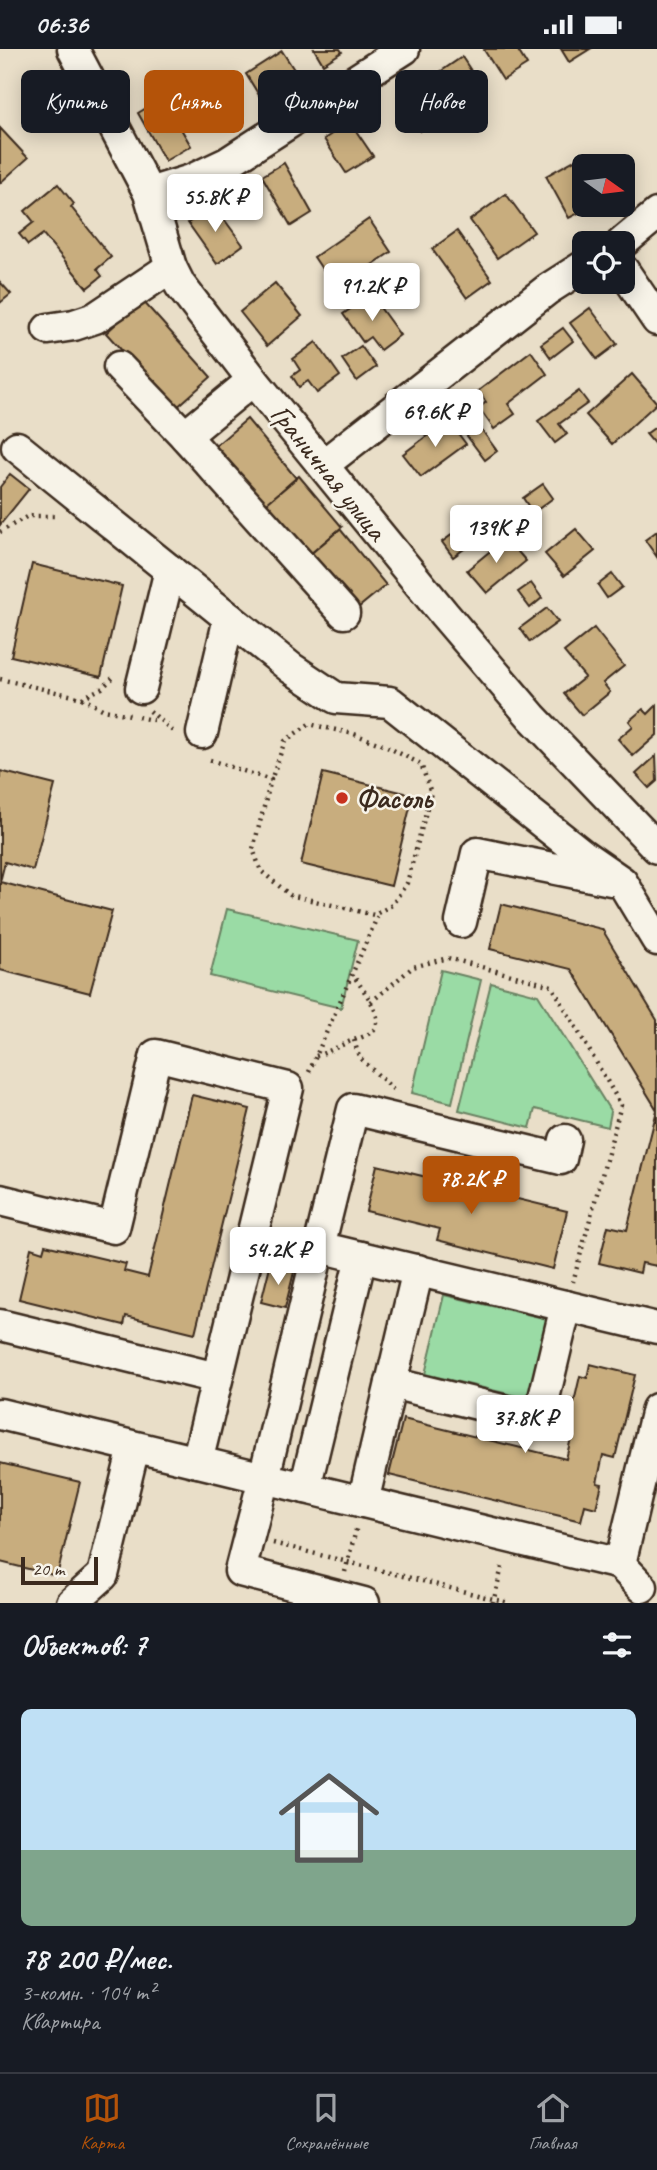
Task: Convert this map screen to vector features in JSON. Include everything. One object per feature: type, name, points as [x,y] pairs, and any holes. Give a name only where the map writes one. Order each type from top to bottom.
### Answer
[{"type":"street","points":[[149,193],[191,180],[227,163],[404,49]]},
{"type":"street","name":"Граничная улица","points":[[85,54],[149,193],[171,267],[180,285],[253,380],[444,614],[532,717],[657,848]]},
{"type":"street","points":[[635,232],[657,214]]},
{"type":"street","points":[[48,329],[95,318],[171,267]]},
{"type":"street","points":[[323,465],[548,289],[572,274]]},
{"type":"street","points":[[635,288],[657,320]]},
{"type":"street","points":[[119,367],[185,436],[344,613]]},
{"type":"street","points":[[185,436],[253,380]]},
{"type":"street","points":[[17,447],[291,668],[336,698],[390,702],[583,855],[622,882],[655,933]]},
{"type":"street","points":[[128,685],[170,570]]},
{"type":"street","points":[[196,743],[229,618]]},
{"type":"street","points":[[461,922],[477,853],[622,882]]},
{"type":"street","points":[[0,1200],[114,1228],[156,1055],[288,1088],[197,1462]]},
{"type":"street","points":[[351,1600],[240,1571],[353,1109],[561,1159],[565,1140]]},
{"type":"street","points":[[320,1247],[657,1328]]},
{"type":"street","points":[[305,1488],[361,1257]]},
{"type":"street","points":[[363,1502],[418,1271]]},
{"type":"street","points":[[391,1384],[539,1419],[566,1306]]},
{"type":"street","points":[[0,1325],[217,1378]]},
{"type":"street","points":[[620,1564],[657,1409]]},
{"type":"street","points":[[0,1415],[620,1564],[643,1585]]},
{"type":"street","points":[[72,1603],[103,1575],[134,1447]]},
{"type":"path","points":[[0,532],[28,516],[52,515],[64,519]]},
{"type":"path","points":[[0,679],[82,698],[104,710],[160,721]]},
{"type":"path","points":[[82,698],[102,688],[128,685],[160,721],[243,772],[271,780]]},
{"type":"path","points":[[309,724],[354,734],[421,765],[431,793],[407,883],[392,905],[374,915],[290,895],[261,871],[253,849],[271,780],[285,741],[309,724]]},
{"type":"path","points":[[288,1088],[305,1081],[379,912]]},
{"type":"path","points":[[371,1002],[413,967],[448,958],[552,986],[621,1105],[566,1306]]},
{"type":"path","points":[[316,1056],[365,1038],[373,1032],[377,1024],[377,1015],[371,1002],[352,975]]},
{"type":"path","points":[[354,1040],[359,1057],[394,1089],[386,1117]]},
{"type":"path","points":[[351,1600],[348,1562],[363,1502]]},
{"type":"path","points":[[249,1536],[509,1603]]},
{"type":"path","points":[[494,1601],[510,1538]]},
{"type":"green space","points":[[227,909],[358,940],[341,1008],[210,976]]},
{"type":"green space","points":[[441,970],[481,980],[452,1103],[412,1093]]},
{"type":"green space","points":[[491,983],[538,995],[611,1112],[608,1127],[535,1109],[530,1128],[459,1110]]},
{"type":"green space","points":[[444,1295],[552,1320],[533,1400],[425,1374]]},
{"type":"building","points":[[314,49],[340,49],[342,52],[323,64]]},
{"type":"building","points":[[517,49],[527,65],[503,80],[484,50]]},
{"type":"building","points":[[561,49],[590,49],[569,62]]},
{"type":"building","points":[[282,51],[294,70],[258,70],[258,94],[246,74]]},
{"type":"building","points":[[462,57],[470,70],[443,70]]},
{"type":"building","points":[[144,109],[144,124],[138,113]]},
{"type":"building","points":[[0,128],[28,158],[0,183]]},
{"type":"building","points":[[149,133],[183,133],[191,146],[165,161]]},
{"type":"building","points":[[333,133],[357,133],[373,156],[346,173],[324,139]]},
{"type":"building","points":[[572,162],[572,216],[569,218],[546,176]]},
{"type":"building","points":[[284,163],[312,213],[291,226],[262,176]]},
{"type":"building","points":[[58,184],[74,204],[71,207],[111,257],[97,269],[102,276],[87,288],[43,234],[28,245],[19,234],[34,222],[25,211]]},
{"type":"building","points":[[506,194],[534,232],[497,258],[470,220]]},
{"type":"building","points":[[213,204],[243,245],[217,264],[188,223]]},
{"type":"building","points":[[369,219],[391,252],[357,275],[352,267],[330,281],[314,257]]},
{"type":"building","points":[[457,231],[492,280],[467,298],[432,249]]},
{"type":"building","points":[[0,282],[11,294],[0,303]]},
{"type":"building","points":[[275,283],[302,316],[267,346],[240,312]]},
{"type":"building","points":[[371,295],[400,335],[380,350],[370,337],[363,342],[343,314]]},
{"type":"building","points":[[142,300],[211,377],[175,409],[106,333]]},
{"type":"building","points":[[590,308],[617,344],[597,359],[570,323]]},
{"type":"building","points":[[563,328],[573,341],[551,358],[541,344]]},
{"type":"building","points":[[316,342],[340,376],[317,393],[308,381],[299,387],[292,376],[300,370],[293,359]]},
{"type":"building","points":[[361,346],[376,367],[357,381],[342,359]]},
{"type":"building","points":[[531,351],[547,374],[508,404],[515,414],[494,429],[479,408],[486,402],[478,391]]},
{"type":"building","points":[[632,374],[657,403],[612,444],[586,415]]},
{"type":"building","points":[[579,391],[588,403],[559,424],[567,434],[555,443],[538,421]]},
{"type":"building","points":[[247,419],[296,478],[264,506],[214,447]]},
{"type":"building","points":[[448,420],[466,444],[421,477],[403,454]]},
{"type":"building","points":[[476,422],[497,451],[485,460],[464,432]]},
{"type":"building","points":[[657,426],[657,447],[646,434]]},
{"type":"building","points":[[10,474],[29,489],[0,525],[0,487]]},
{"type":"building","points":[[299,476],[342,527],[303,560],[260,509]]},
{"type":"building","points":[[543,484],[553,498],[533,513],[523,498]]},
{"type":"building","points":[[483,512],[494,527],[453,557],[442,542]]},
{"type":"building","points":[[340,529],[386,585],[353,612],[307,557]]},
{"type":"building","points":[[576,529],[595,551],[564,576],[545,554]]},
{"type":"building","points":[[657,531],[657,557],[645,540]]},
{"type":"building","points":[[506,538],[526,561],[487,593],[467,570]]},
{"type":"building","points":[[32,564],[122,586],[101,677],[11,656]]},
{"type":"building","points":[[612,574],[622,587],[607,598],[598,585]]},
{"type":"building","points":[[531,583],[542,598],[530,608],[518,592]]},
{"type":"building","points":[[547,608],[558,622],[530,642],[520,628]]},
{"type":"building","points":[[594,628],[624,666],[603,683],[610,692],[582,715],[564,694],[585,677],[564,652]]},
{"type":"building","points":[[657,705],[657,735],[633,756],[618,739],[633,726],[629,721],[643,709],[648,714]]},
{"type":"building","points":[[656,756],[657,781],[649,788],[636,774]]},
{"type":"building","points":[[0,771],[55,785],[33,870],[5,862],[0,882]]},
{"type":"building","points":[[323,773],[413,795],[391,886],[301,864]]},
{"type":"building","points":[[0,882],[112,911],[90,993],[0,970]]},
{"type":"building","points":[[501,904],[602,929],[657,1020],[657,1110],[571,969],[490,949]]},
{"type":"building","points":[[192,1095],[250,1109],[195,1333],[126,1316],[124,1325],[19,1299],[31,1248],[43,1252],[45,1245],[126,1264],[124,1271],[148,1277]]},
{"type":"building","points":[[657,1110],[657,1266],[642,1263],[640,1273],[599,1263],[608,1226],[627,1230]]},
{"type":"building","points":[[377,1165],[567,1211],[553,1269],[437,1240],[440,1229],[366,1211]]},
{"type":"building","points":[[270,1266],[294,1272],[285,1308],[261,1302]]},
{"type":"building","points":[[590,1364],[635,1375],[615,1458],[603,1455],[597,1483],[602,1484],[596,1508],[585,1505],[581,1521],[389,1475],[403,1419],[566,1459],[572,1434],[567,1433],[580,1376],[587,1378]]},
{"type":"building","points":[[0,1463],[80,1482],[57,1576],[0,1562]]},
{"type":"place","name":"Фасоль","points":[[342,798]]}]
